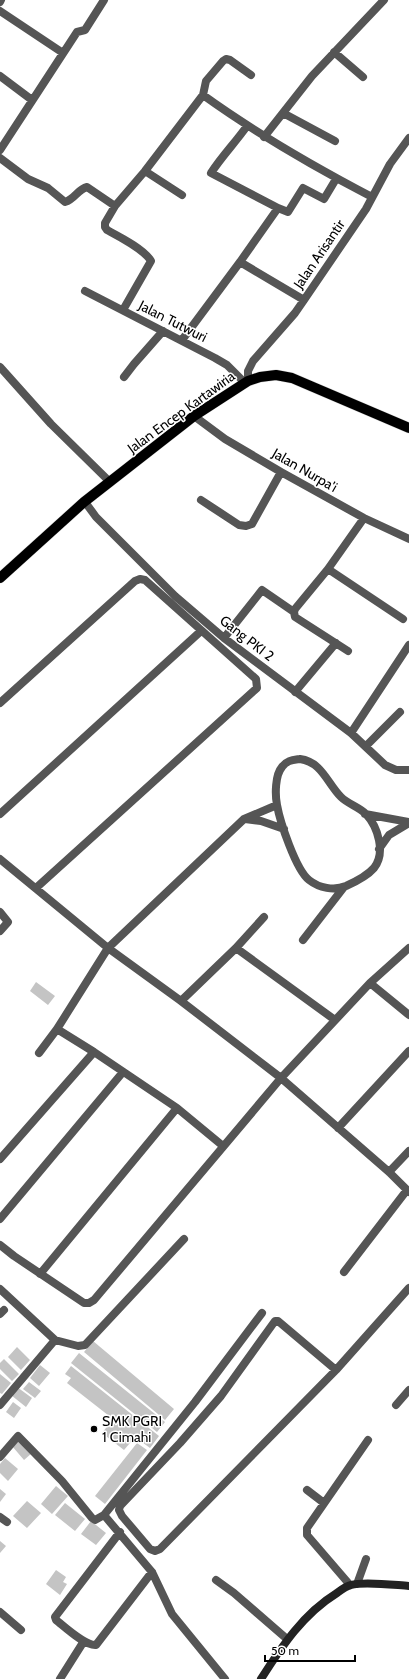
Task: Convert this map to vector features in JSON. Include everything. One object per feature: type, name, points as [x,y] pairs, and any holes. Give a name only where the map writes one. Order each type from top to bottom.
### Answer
[{"type":"main road","name":"Jalan Encep Kartawiria","points":[[1,574],[83,503],[194,416],[246,382],[260,377],[276,375],[292,378],[409,428]]},
{"type":"main road","points":[[260,1679],[287,1639],[306,1617],[325,1600],[354,1584],[409,1586]]},
{"type":"street","points":[[0,150],[77,32],[85,30],[104,0]]},
{"type":"street","points":[[264,137],[283,112],[334,52],[384,0]]},
{"type":"street","points":[[0,11],[63,53]]},
{"type":"street","points":[[334,52],[363,77]]},
{"type":"street","points":[[123,310],[151,261],[149,257],[107,230],[105,227],[115,206],[145,171],[203,95],[206,81],[226,59],[230,60],[251,75]]},
{"type":"street","points":[[0,76],[32,100]]},
{"type":"street","points":[[203,95],[247,126],[296,157],[372,197]]},
{"type":"street","points":[[283,112],[335,141]]},
{"type":"street","points":[[247,126],[211,172],[288,212],[303,188],[324,199],[336,179]]},
{"type":"street","name":"Jalan Arisantir","points":[[246,382],[248,371],[254,361],[295,314],[366,209],[390,164],[409,138]]},
{"type":"street","points":[[0,158],[28,179],[48,188],[65,202],[72,200],[82,188],[86,187],[115,206]]},
{"type":"street","points":[[145,171],[182,195]]},
{"type":"street","points":[[182,340],[278,208]]},
{"type":"street","points":[[240,262],[304,300]]},
{"type":"street","name":"Jalan Tutwuri","points":[[85,291],[182,340],[227,365],[246,382]]},
{"type":"street","points":[[124,377],[163,331]]},
{"type":"street","points":[[0,367],[52,424],[110,482]]},
{"type":"street","name":"Jalan Nurpa'i","points":[[194,416],[225,439],[281,472],[364,518],[409,539]]},
{"type":"street","points":[[201,500],[239,525],[246,526],[252,524],[281,472]]},
{"type":"street","name":"Gang PKI 2","points":[[83,503],[175,596],[224,638],[351,733],[385,765],[396,770],[409,770]]},
{"type":"street","points":[[294,612],[295,608],[328,569],[364,518]]},
{"type":"street","points":[[328,569],[403,619]]},
{"type":"street","points":[[0,703],[135,581],[140,579],[145,580],[256,679],[257,688],[36,888]]},
{"type":"street","points":[[224,638],[262,590],[294,612],[295,617],[348,650]]},
{"type":"street","points":[[0,814],[201,631]]},
{"type":"street","points":[[295,692],[336,643]]},
{"type":"street","points":[[351,733],[409,645]]},
{"type":"street","points":[[366,746],[400,712]]},
{"type":"street","points":[[300,759],[309,760],[316,765],[342,797],[366,814],[375,827],[379,838],[379,849],[378,858],[374,867],[355,882],[344,887],[332,889],[319,886],[308,879],[295,862],[277,805],[278,776],[281,767],[288,761],[300,759]]},
{"type":"street","points":[[39,1053],[57,1029],[108,948],[244,819],[277,805]]},
{"type":"street","points":[[366,814],[409,822]]},
{"type":"street","points":[[244,819],[261,821],[284,829]]},
{"type":"street","points":[[379,849],[389,835],[409,822]]},
{"type":"street","points":[[0,859],[108,948],[181,1001],[281,1078],[389,1172],[408,1191],[344,1272]]},
{"type":"street","points":[[303,940],[344,887]]},
{"type":"street","points":[[0,912],[8,922],[0,931]]},
{"type":"street","points":[[181,1001],[236,948],[264,917]]},
{"type":"street","points":[[236,948],[335,1020]]},
{"type":"street","points":[[0,1245],[84,1303],[89,1303],[94,1300],[281,1078],[370,983],[409,948]]},
{"type":"street","points":[[370,983],[409,1015]]},
{"type":"street","points":[[57,1029],[177,1108],[224,1146]]},
{"type":"street","points":[[338,1128],[409,1051]]},
{"type":"street","points":[[0,1159],[94,1052]]},
{"type":"street","points":[[0,1219],[123,1072]]},
{"type":"street","points":[[40,1274],[177,1108]]},
{"type":"street","points":[[389,1172],[409,1151]]},
{"type":"street","points":[[0,1289],[55,1340],[78,1346],[85,1345],[184,1239]]},
{"type":"street","points":[[336,1370],[278,1321],[275,1321],[221,1396],[180,1443],[120,1506],[119,1510],[122,1516],[150,1549],[155,1551],[160,1549],[336,1370],[409,1288]]},
{"type":"street","points":[[0,1457],[18,1436],[62,1481],[95,1520],[104,1515],[195,1402],[262,1313]]},
{"type":"street","points":[[0,1405],[55,1340]]},
{"type":"street","points":[[396,1405],[409,1390]]},
{"type":"street","points":[[366,1559],[354,1584],[307,1536],[307,1528],[368,1440]]},
{"type":"street","points":[[307,1490],[324,1503]]},
{"type":"street","points":[[104,1515],[120,1532],[152,1572],[172,1614],[225,1679]]},
{"type":"street","points":[[120,1532],[55,1617],[56,1620],[84,1641],[92,1646],[96,1645],[152,1572]]},
{"type":"street","points":[[216,1580],[234,1593],[287,1639]]},
{"type":"street","points":[[0,1612],[21,1630]]},
{"type":"street","points":[[60,1679],[84,1641]]},
{"type":"building","points":[[36,982],[55,996],[48,1005],[30,991]]},
{"type":"building","points":[[93,1341],[174,1409],[165,1420],[84,1352]]},
{"type":"building","points":[[17,1347],[30,1360],[21,1370],[8,1357]]},
{"type":"building","points":[[79,1353],[165,1422],[157,1432],[71,1363]]},
{"type":"building","points":[[4,1359],[19,1374],[12,1381],[0,1369],[0,1363]]},
{"type":"building","points":[[40,1365],[50,1373],[39,1386],[30,1378]]},
{"type":"building","points":[[71,1366],[159,1436],[150,1448],[135,1437],[124,1450],[102,1433],[113,1419],[67,1383],[71,1378],[65,1374]]},
{"type":"building","points":[[0,1374],[11,1383],[2,1394],[0,1393]]},
{"type":"building","points":[[29,1382],[41,1391],[35,1398],[23,1389]]},
{"type":"building","points":[[17,1387],[32,1398],[26,1407],[11,1395]]},
{"type":"building","points":[[13,1402],[21,1408],[14,1418],[6,1412]]},
{"type":"building","points":[[20,1439],[32,1453],[24,1460],[12,1446]]},
{"type":"building","points":[[137,1443],[147,1450],[105,1504],[95,1496]]},
{"type":"building","points":[[5,1458],[18,1469],[8,1481],[0,1473],[0,1464]]},
{"type":"building","points":[[56,1486],[68,1496],[52,1514],[41,1504]]},
{"type":"building","points":[[0,1489],[6,1494],[0,1502]]},
{"type":"building","points":[[27,1501],[41,1513],[27,1528],[13,1516]]},
{"type":"building","points":[[65,1503],[85,1519],[75,1531],[55,1515]]},
{"type":"building","points":[[91,1521],[106,1533],[96,1545],[81,1534]]},
{"type":"building","points":[[0,1541],[6,1546],[0,1553]]},
{"type":"building","points":[[56,1570],[66,1577],[63,1582],[67,1584],[60,1595],[46,1584]]},
{"type":"place","name":"SMK PGRI 1 Cimahi","points":[[94,1429]]}]
